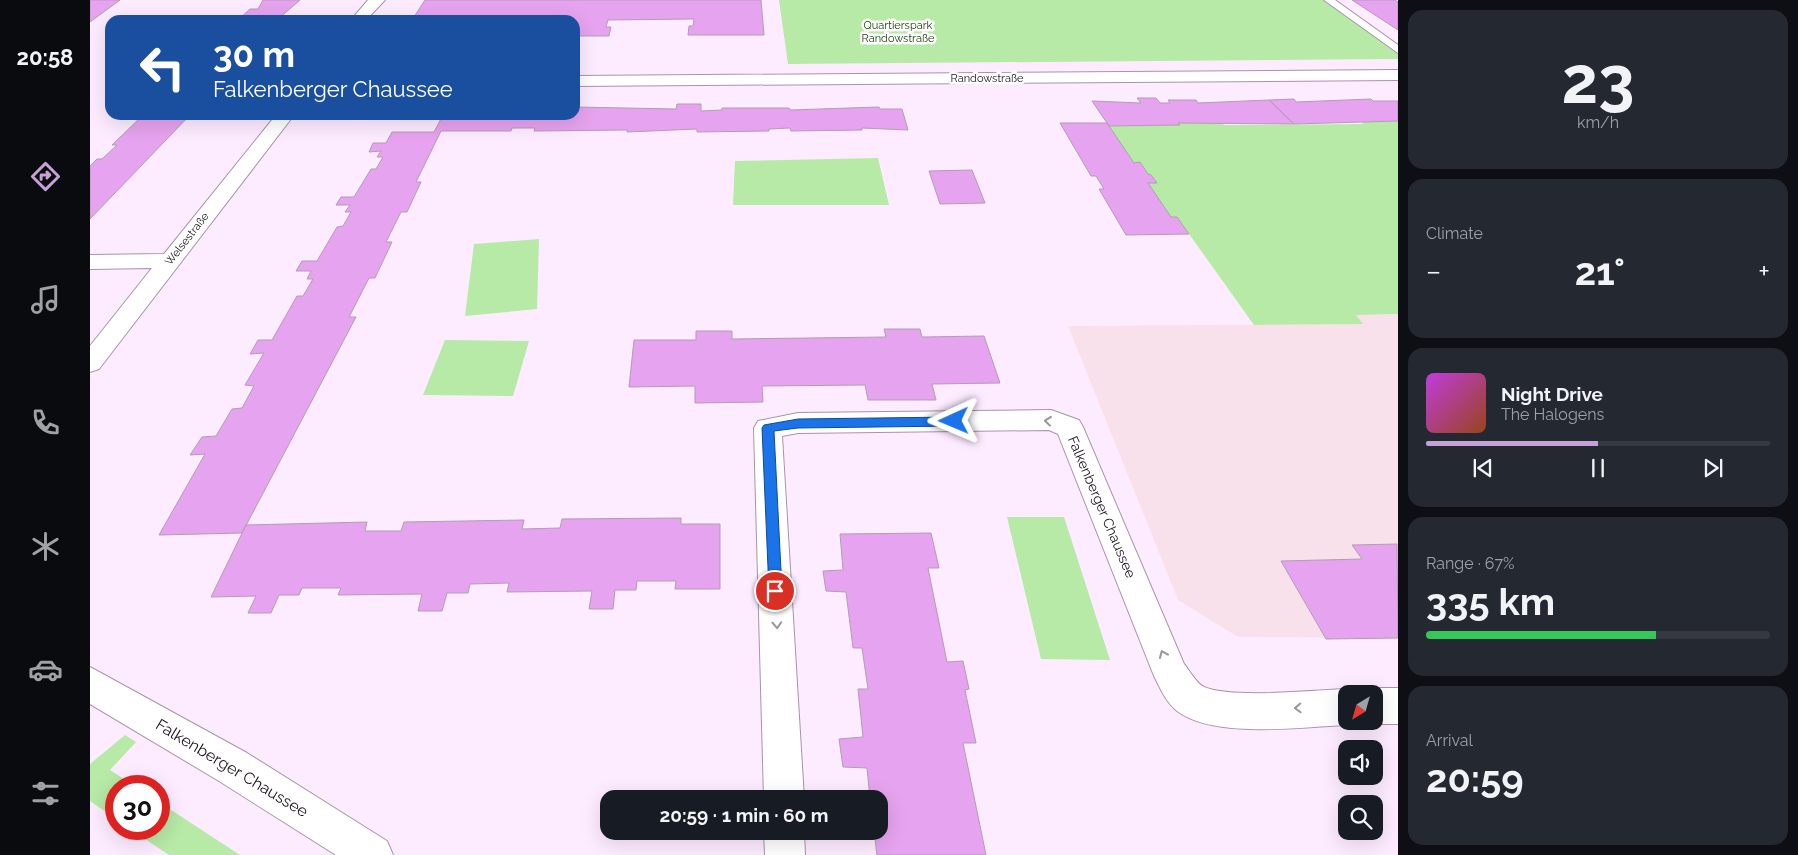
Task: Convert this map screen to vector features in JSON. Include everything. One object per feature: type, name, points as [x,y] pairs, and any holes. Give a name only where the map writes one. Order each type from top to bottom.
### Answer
[{"type":"street","points":[[362,15],[372,3],[378,0]]},
{"type":"street","name":"Randowstraße","points":[[580,81],[1398,75]]},
{"type":"street","name":"Welsestraße","points":[[90,364],[281,120]]},
{"type":"street","points":[[90,262],[169,261]]},
{"type":"street","name":"Falkenberger Chaussee","points":[[784,790],[768,428],[798,423],[1051,420],[1069,427],[1168,667],[1182,692],[1193,700],[1210,707],[1237,710],[1338,707]]},
{"type":"street","name":"Falkenberger Chaussee","points":[[90,684],[233,768],[373,855]]},
{"type":"street","points":[[1383,706],[1398,706]]},
{"type":"street","points":[[784,840],[785,855]]},
{"type":"lane","points":[[1329,0],[1398,50]]},
{"type":"shaded area","points":[[1398,314],[1398,638],[1238,637],[1178,600],[1068,326],[1362,324],[1355,315]]},
{"type":"green space","name":"Quartierspark Randowstraße","points":[[779,0],[1326,0],[1398,54],[1398,59],[788,64]]},
{"type":"green space","points":[[1398,121],[1398,314],[1356,315],[1363,324],[1254,325],[1177,217],[1171,217],[1148,183],[1157,183],[1140,162],[1134,163],[1109,126],[1179,125],[1178,123],[1222,123],[1224,125],[1363,124],[1362,122]]},
{"type":"green space","points":[[878,158],[889,205],[733,205],[735,161]]},
{"type":"green space","points":[[539,239],[537,309],[465,316],[474,244]]},
{"type":"green space","points":[[445,340],[529,341],[513,396],[423,395]]},
{"type":"green space","points":[[1007,517],[1064,517],[1110,660],[1041,659]]},
{"type":"green space","points":[[125,735],[136,742],[110,770],[118,775],[105,775],[105,811],[90,801],[90,764]]},
{"type":"green space","points":[[170,809],[240,855],[169,855],[146,840],[170,840]]},
{"type":"building","points":[[90,0],[120,0],[90,22]]},
{"type":"building","points":[[263,0],[300,0],[283,15],[243,15],[250,9],[258,9]]},
{"type":"building","points":[[425,0],[761,0],[764,35],[688,35],[689,26],[693,26],[694,19],[608,20],[606,27],[611,27],[609,36],[580,36],[580,15],[415,15]]},
{"type":"building","points":[[1352,0],[1395,0],[1398,2],[1398,30]]},
{"type":"building","points":[[1137,98],[1156,98],[1160,103],[1170,103],[1168,100],[1196,100],[1198,103],[1269,100],[1294,124],[1178,123],[1180,125],[1109,126],[1092,101],[1141,103]]},
{"type":"building","points":[[1294,99],[1296,102],[1371,99],[1373,101],[1398,101],[1398,121],[1294,124],[1269,100]]},
{"type":"building","points":[[677,104],[701,104],[701,111],[722,110],[722,108],[789,108],[790,110],[879,107],[880,109],[902,109],[908,130],[862,128],[862,130],[791,131],[790,128],[769,129],[769,131],[697,132],[697,129],[627,132],[627,130],[534,131],[535,128],[512,128],[511,131],[441,131],[416,182],[421,182],[407,212],[401,212],[386,242],[392,242],[375,278],[369,278],[349,317],[356,317],[242,533],[159,535],[205,454],[190,455],[202,437],[216,436],[232,409],[242,408],[254,386],[245,385],[264,353],[250,354],[258,340],[272,340],[297,296],[303,296],[313,279],[307,279],[311,271],[296,271],[302,261],[317,261],[337,227],[343,226],[351,212],[345,212],[350,205],[336,205],[341,197],[354,197],[371,169],[376,169],[383,157],[377,157],[381,151],[369,152],[373,143],[386,143],[392,132],[434,132],[440,120],[580,120],[580,107],[676,109]]},
{"type":"building","points":[[138,120],[185,120],[90,219],[90,166],[97,159],[102,159],[117,145],[112,145]]},
{"type":"building","points":[[1060,123],[1107,123],[1134,163],[1140,162],[1157,183],[1148,183],[1171,217],[1177,217],[1189,234],[1126,235],[1099,189],[1104,189],[1096,176],[1091,176]]},
{"type":"building","points":[[972,170],[985,203],[940,204],[929,171]]},
{"type":"building","points":[[884,329],[920,329],[922,337],[984,336],[1000,383],[932,384],[936,400],[868,400],[865,385],[762,386],[763,402],[695,403],[695,386],[629,387],[634,340],[696,340],[696,331],[732,331],[732,339],[886,337]]},
{"type":"building","points":[[681,518],[681,524],[720,524],[720,589],[675,589],[676,581],[637,581],[636,590],[615,590],[613,609],[589,609],[592,591],[507,592],[509,583],[470,584],[468,593],[447,593],[442,611],[418,611],[422,594],[338,595],[341,588],[302,588],[299,595],[279,595],[271,613],[248,613],[256,596],[211,597],[246,525],[367,522],[365,531],[401,531],[404,522],[524,520],[522,529],[560,528],[562,519]]},
{"type":"building","points":[[931,533],[939,568],[928,568],[947,662],[963,661],[969,689],[965,690],[976,743],[963,743],[986,855],[877,855],[875,840],[888,840],[888,790],[869,790],[867,768],[843,767],[839,739],[863,737],[858,689],[868,689],[862,648],[853,648],[846,592],[826,591],[823,571],[843,570],[840,534]]},
{"type":"building","points":[[1397,544],[1398,638],[1326,639],[1281,561],[1362,559],[1352,545]]},
{"type":"route","points":[[775,591],[768,428],[798,423],[954,421]]}]
